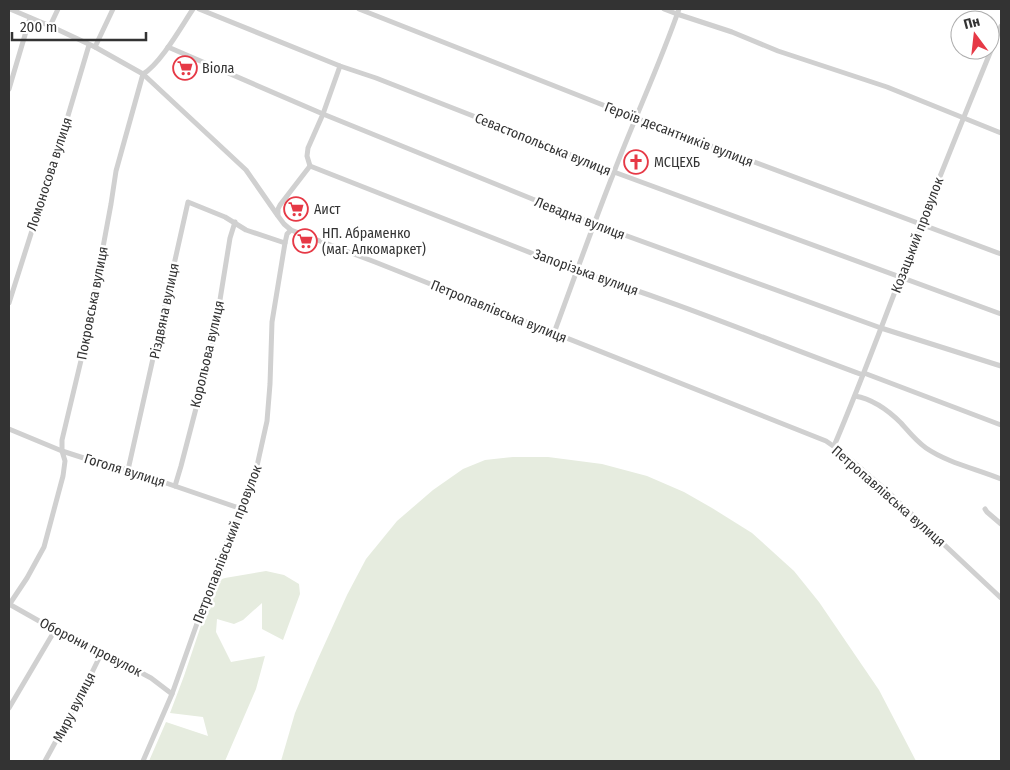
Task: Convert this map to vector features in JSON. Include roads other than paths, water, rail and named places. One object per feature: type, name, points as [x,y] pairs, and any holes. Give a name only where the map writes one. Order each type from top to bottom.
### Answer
[{"type":"street","name":"Петропавлівська вулиця","points":[[10,9],[89,45],[143,74],[246,170],[278,216],[291,230],[815,436],[834,446],[887,491],[1001,598]]},
{"type":"street","points":[[50,26],[58,9]]},
{"type":"street","points":[[95,48],[113,9]]},
{"type":"street","name":"Покровська вулиця","points":[[9,605],[44,547],[64,476],[66,461],[62,451],[62,440],[83,352],[116,170],[143,74],[150,70],[168,47],[193,9]]},
{"type":"street","name":"Севастопольська вулиця","points":[[199,9],[340,66],[376,78],[614,172],[1001,314]]},
{"type":"street","name":"Героїв десантників вулиця","points":[[359,9],[636,118],[1001,254]]},
{"type":"street","points":[[664,9],[678,11],[778,51],[887,87],[1001,133]]},
{"type":"street","points":[[554,333],[614,172],[678,11]]},
{"type":"street","points":[[9,89],[30,18]]},
{"type":"street","name":"Козацький провулок","points":[[834,446],[1001,26]]},
{"type":"street","name":"Ломоносова вулиця","points":[[9,303],[89,45]]},
{"type":"street","name":"Левадна вулиця","points":[[168,47],[323,114],[594,224],[881,328],[1001,366]]},
{"type":"street","points":[[278,216],[280,205],[310,166],[307,156],[308,148],[323,114],[340,66]]},
{"type":"street","name":"Запорізька вулиця","points":[[310,166],[578,271],[708,316],[1001,425]]},
{"type":"street","name":"Різдвяна вулиця","points":[[128,470],[188,202],[235,222]]},
{"type":"street","points":[[235,222],[246,230],[285,243]]},
{"type":"street","name":"Корольова вулиця","points":[[175,486],[212,343],[230,238],[235,222]]},
{"type":"street","name":"Петропавлівський провулок","points":[[143,761],[172,694],[223,550],[255,475],[268,421],[272,322],[285,243],[287,234],[291,230]]},
{"type":"street","points":[[855,396],[869,400],[893,415],[927,449],[1001,479]]},
{"type":"street","name":"Гоголя вулиця","points":[[9,429],[62,451],[128,470],[242,509]]},
{"type":"street","points":[[986,510],[1001,524]]},
{"type":"street","name":"Оборони провулок","points":[[9,605],[151,678],[172,694]]},
{"type":"street","points":[[9,708],[55,630]]},
{"type":"street","name":"Миру вулиця","points":[[45,761],[102,652]]},
{"type":"place","name":"Віола","points":[[185,68]]},
{"type":"place","name":"МСЦЕХБ","points":[[636,162]]},
{"type":"place","name":"Аист","points":[[296,209]]},
{"type":"place","name":"НП. Абраменко (маг. Алкомаркет)","points":[[305,241]]}]
